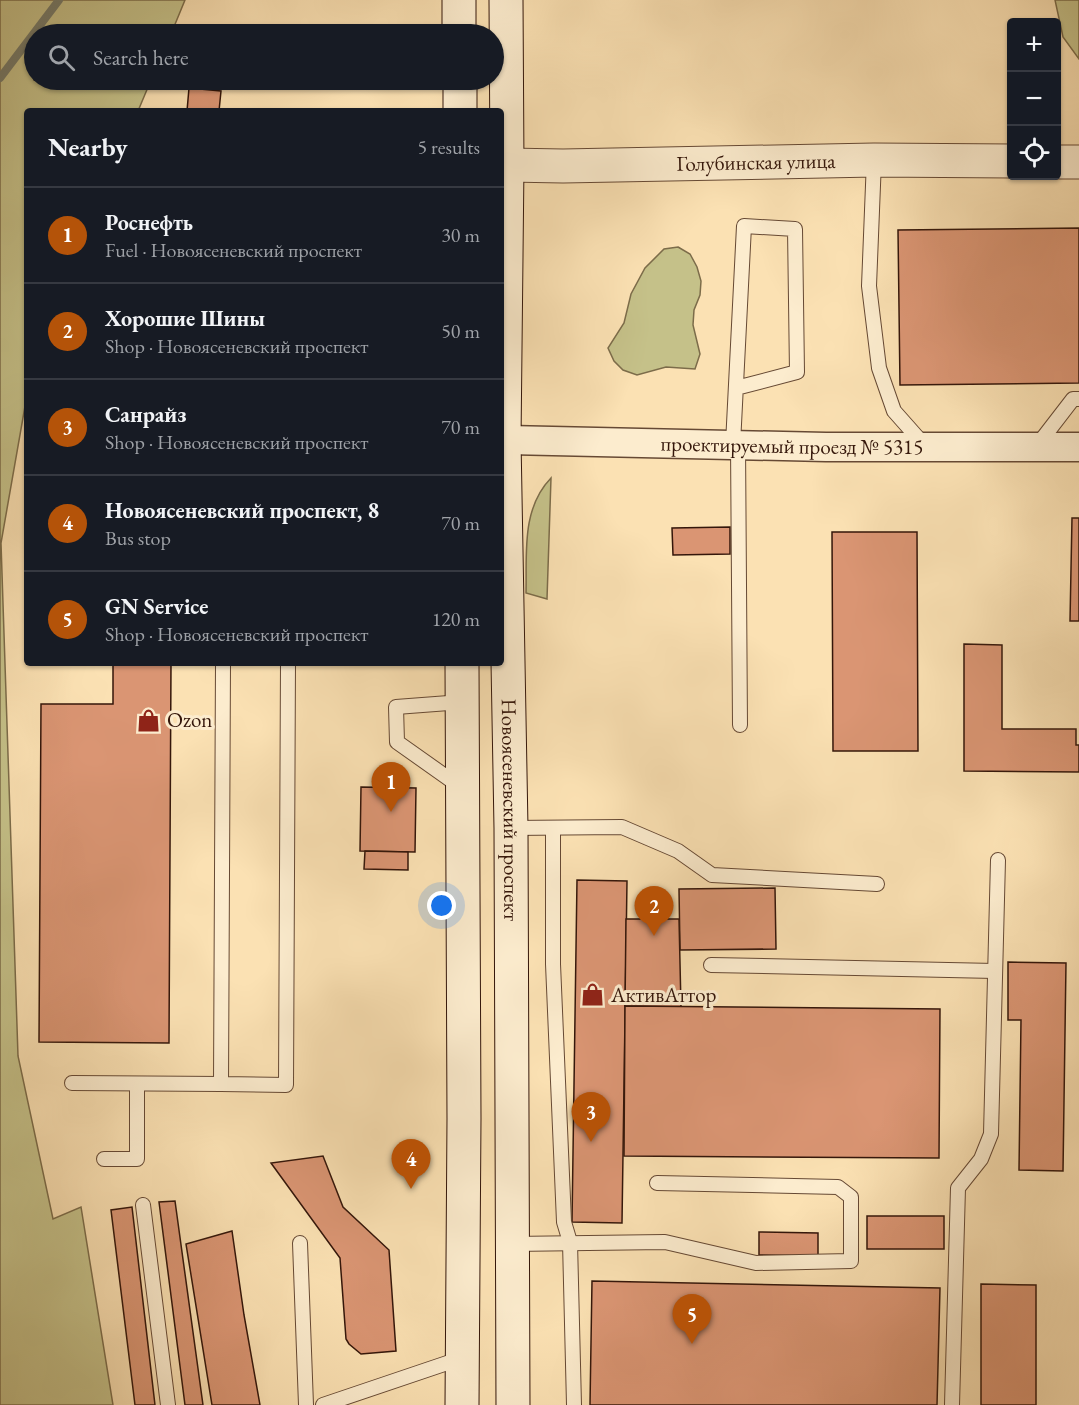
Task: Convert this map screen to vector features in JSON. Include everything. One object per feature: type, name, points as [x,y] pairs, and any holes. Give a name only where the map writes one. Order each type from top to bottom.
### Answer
[{"type":"main road","points":[[459,0],[459,24]]},
{"type":"main road","name":"Новоясеневский проспект","points":[[506,0],[504,440],[511,828],[513,1405]]},
{"type":"main road","points":[[460,90],[460,108]]},
{"type":"main road","name":"Голубинская улица","points":[[504,165],[874,160],[1007,161]]},
{"type":"main road","points":[[1061,162],[1079,162]]},
{"type":"main road","points":[[462,666],[464,1130],[462,1405]]},
{"type":"street","name":"проектируемый проезд № 5315","points":[[504,440],[826,447],[1079,447]]},
{"type":"lane","points":[[874,160],[869,286],[879,368],[894,411],[926,447]]},
{"type":"lane","points":[[736,388],[797,372],[795,229],[744,226],[736,388],[740,725]]},
{"type":"lane","points":[[1036,447],[1073,399],[1079,399]]},
{"type":"lane","points":[[221,1084],[224,666]]},
{"type":"lane","points":[[72,1083],[286,1085],[288,666]]},
{"type":"lane","points":[[462,702],[396,707],[397,742],[462,789]]},
{"type":"lane","points":[[511,828],[622,827],[678,851],[712,875],[876,884]]},
{"type":"lane","points":[[553,828],[553,976],[564,1222],[570,1242],[574,1405]]},
{"type":"lane","points":[[952,1405],[958,1188],[981,1158],[991,1134],[998,860]]},
{"type":"lane","points":[[711,965],[995,970]]},
{"type":"lane","points":[[104,1159],[137,1159],[137,1084]]},
{"type":"lane","points":[[512,1244],[665,1242],[756,1263],[851,1261],[851,1197],[838,1187],[657,1183]]},
{"type":"lane","points":[[143,1205],[168,1405]]},
{"type":"lane","points":[[300,1243],[306,1405]]},
{"type":"lane","points":[[323,1405],[462,1358]]},
{"type":"shaded area","points":[[0,0],[185,0],[175,24],[24,24],[24,90],[147,90],[139,108],[24,108],[24,412],[1,543],[18,1056],[53,1219],[81,1207],[113,1405],[0,1405]]},
{"type":"shaded area","points":[[1055,0],[1079,0],[1079,59],[1063,37],[1061,18],[1059,18]]},
{"type":"shaded area","points":[[678,247],[690,254],[701,281],[700,295],[694,310],[693,325],[700,354],[695,369],[666,367],[637,375],[623,370],[614,361],[608,348],[624,323],[631,294],[645,268],[664,249]]},
{"type":"shaded area","points":[[551,478],[547,599],[526,593],[526,548],[530,518],[535,504],[541,490]]},
{"type":"building","points":[[189,90],[221,91],[219,108],[187,108]]},
{"type":"building","points":[[1079,228],[1079,383],[900,385],[898,230]]},
{"type":"building","points":[[1072,518],[1079,518],[1079,621],[1070,621]]},
{"type":"building","points":[[730,527],[730,554],[673,555],[672,528]]},
{"type":"building","points":[[832,532],[917,532],[918,751],[833,751]]},
{"type":"building","points":[[964,644],[1002,645],[1002,729],[1076,729],[1076,745],[1079,745],[1079,772],[964,771]]},
{"type":"building","points":[[113,666],[171,666],[169,1043],[39,1042],[41,704],[113,704]]},
{"type":"building","points":[[361,787],[416,788],[415,852],[360,851]]},
{"type":"building","points":[[365,851],[408,852],[408,870],[364,869]]},
{"type":"building","points":[[577,880],[627,881],[622,1223],[572,1222]]},
{"type":"building","points":[[775,888],[776,949],[680,950],[679,889]]},
{"type":"building","points":[[626,919],[679,919],[681,1007],[625,1006]]},
{"type":"building","points":[[1008,962],[1066,963],[1063,1171],[1019,1170],[1021,1020],[1008,1020]]},
{"type":"building","points":[[625,1006],[940,1009],[939,1158],[624,1156]]},
{"type":"building","points":[[323,1156],[343,1207],[389,1250],[396,1351],[361,1354],[349,1344],[346,1339],[340,1258],[271,1163]]},
{"type":"building","points":[[175,1201],[203,1405],[185,1405],[159,1202]]},
{"type":"building","points":[[132,1207],[155,1405],[135,1405],[111,1210]]},
{"type":"building","points":[[867,1216],[944,1216],[944,1249],[867,1249]]},
{"type":"building","points":[[232,1231],[260,1405],[212,1405],[186,1244]]},
{"type":"building","points":[[759,1232],[818,1233],[818,1256],[759,1255]]},
{"type":"building","points":[[592,1281],[940,1288],[937,1405],[590,1405]]},
{"type":"building","points":[[981,1284],[1036,1285],[1036,1405],[981,1405]]},
{"type":"waterway","points":[[41,24],[59,0]]},
{"type":"waterway","points":[[0,78],[24,46]]},
{"type":"place","name":"Ozon","points":[[149,720]]},
{"type":"place","name":"Роснефть","points":[[391,812]]},
{"type":"place","name":"Хорошие Шины","points":[[654,936]]},
{"type":"place","name":"АктивАттор","points":[[593,995]]},
{"type":"place","name":"Санрайз","points":[[591,1142]]},
{"type":"place","name":"Новоясеневский проспект, 8","points":[[411,1189]]},
{"type":"place","name":"GN Service","points":[[692,1344]]}]
